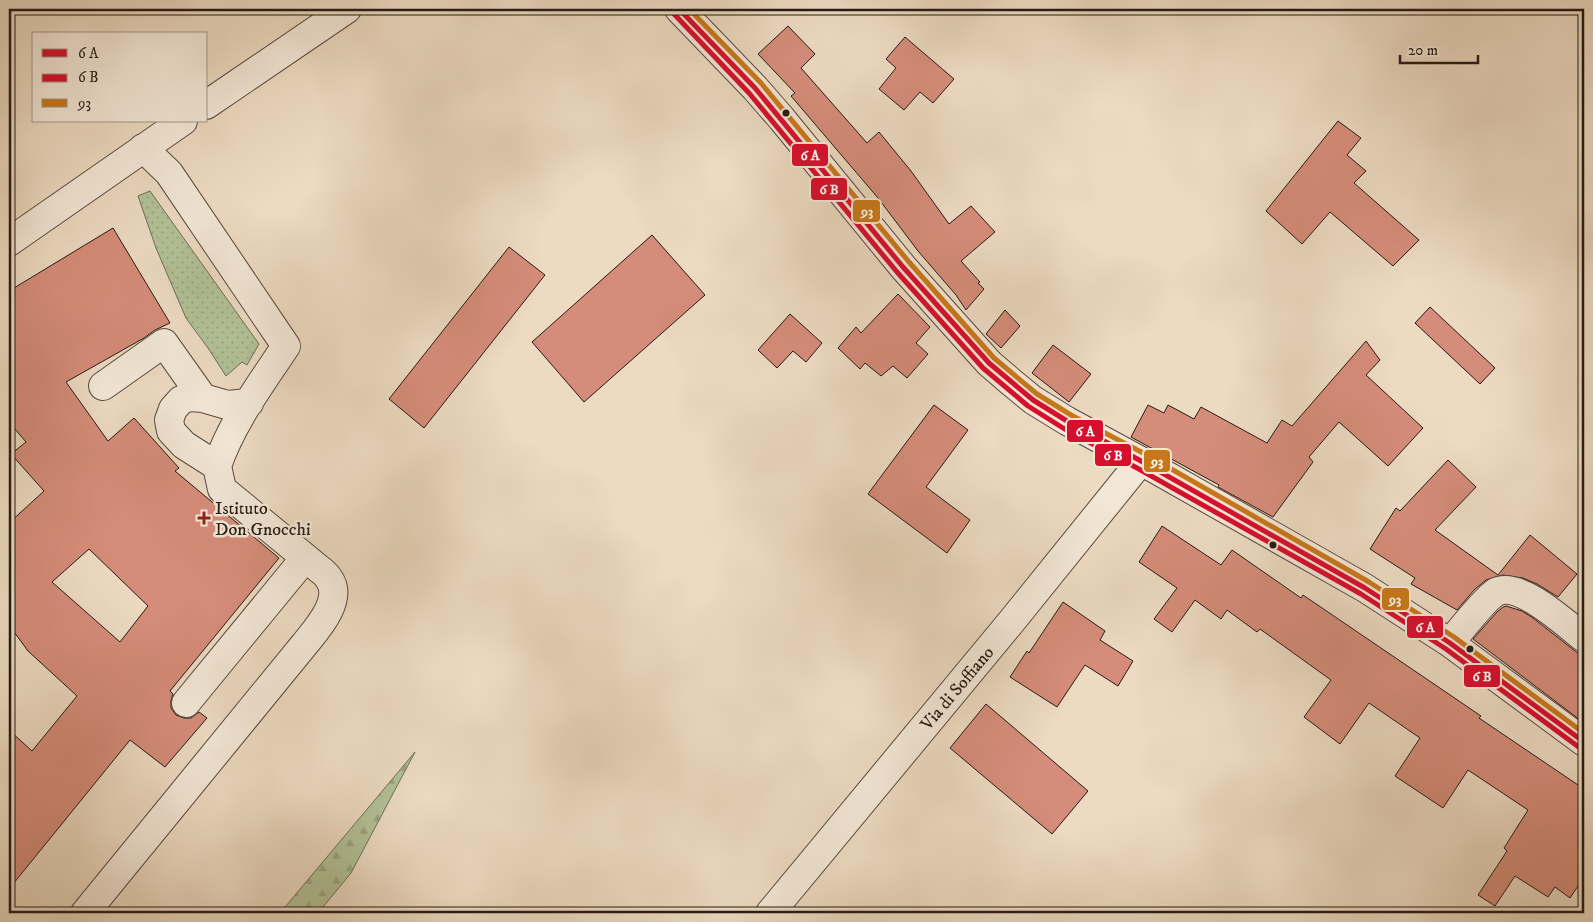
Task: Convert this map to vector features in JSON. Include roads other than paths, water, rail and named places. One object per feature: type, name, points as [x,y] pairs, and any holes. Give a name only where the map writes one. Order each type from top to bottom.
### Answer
[{"type":"street","points":[[208,104],[347,9]]},
{"type":"street","points":[[679,9],[756,88],[903,267],[989,363],[1033,400],[1365,588],[1450,644],[1584,742]]},
{"type":"street","points":[[9,242],[182,122]]},
{"type":"street","points":[[85,913],[325,618],[332,600],[333,588],[330,579],[222,489],[217,466],[223,450],[249,403],[286,346],[169,173],[143,148]]},
{"type":"street","points":[[103,386],[164,343],[203,398]]},
{"type":"street","points":[[217,466],[184,445],[170,431],[169,420],[173,409],[181,400],[190,397],[203,398],[227,405],[249,403]]},
{"type":"street","name":"Via di Soffiano","points":[[770,913],[1142,461]]},
{"type":"street","points":[[186,703],[305,558]]},
{"type":"street","points":[[1450,644],[1492,595],[1509,589],[1537,602],[1584,638]]},
{"type":"place","name":"Istituto Don Gnocchi","points":[[204,518]]}]
